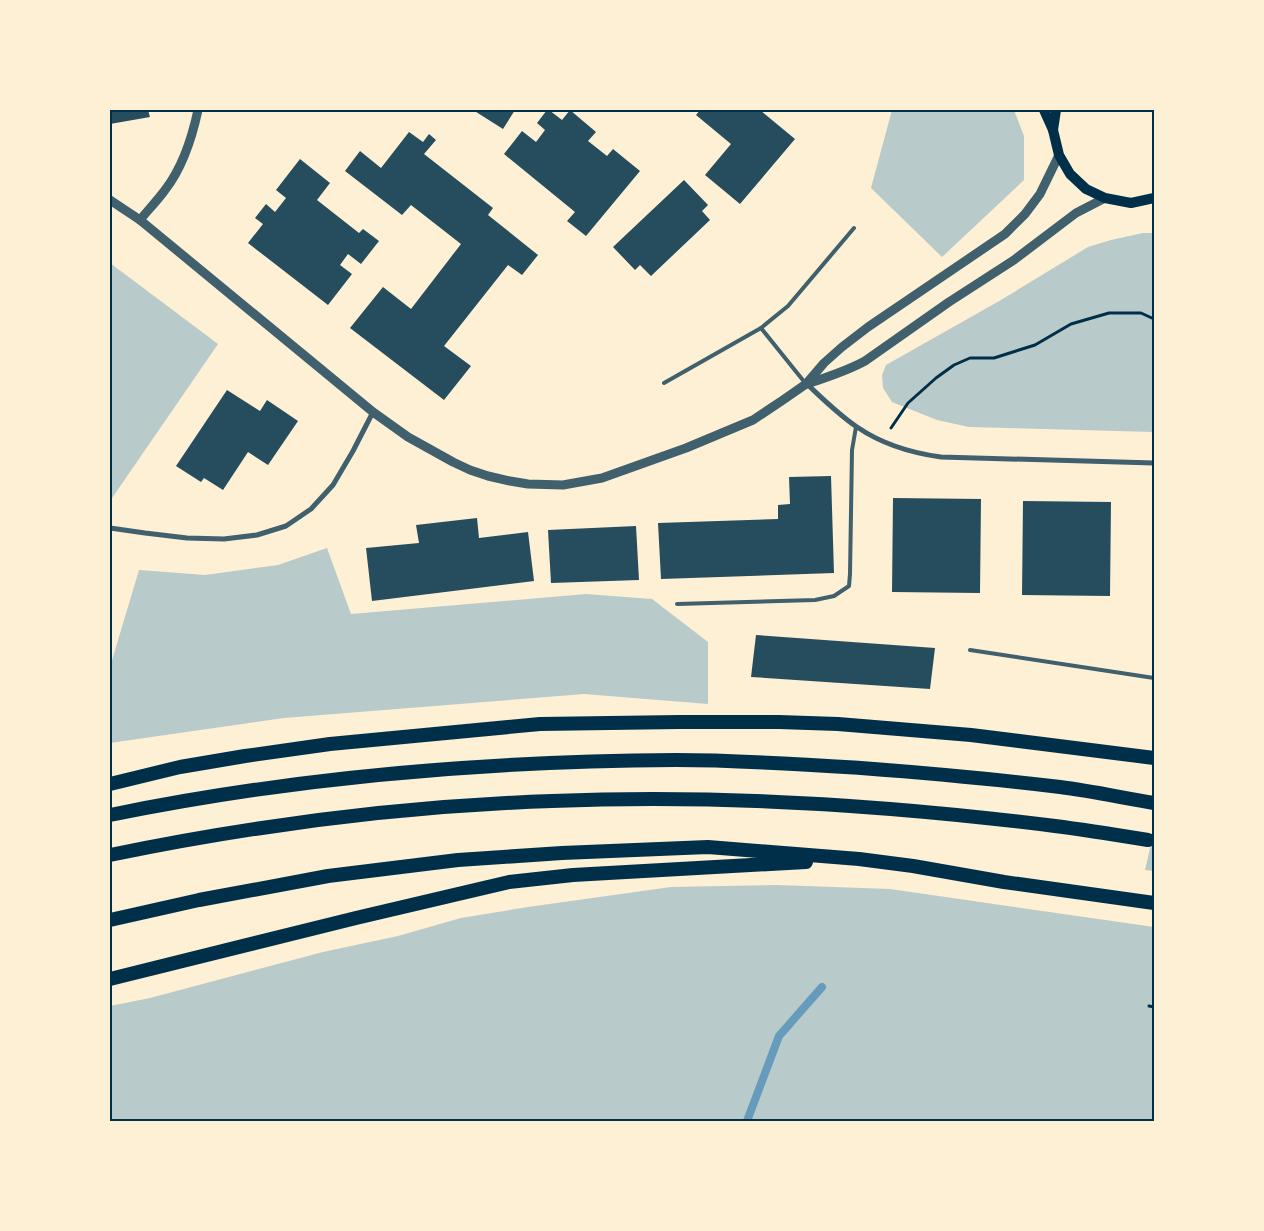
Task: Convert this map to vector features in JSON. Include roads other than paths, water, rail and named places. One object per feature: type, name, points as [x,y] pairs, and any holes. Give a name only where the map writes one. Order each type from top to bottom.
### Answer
[{"type":"highway","points":[[110,784],[180,767],[330,744],[540,724],[779,722],[838,724],[971,735],[1154,758]]},
{"type":"highway","points":[[110,816],[155,806],[290,785],[422,770],[551,762],[679,760],[806,764],[933,774],[1062,788],[1154,803]]},
{"type":"highway","points":[[110,855],[162,844],[295,823],[425,809],[552,801],[678,799],[804,803],[930,812],[1057,826],[1148,840]]},
{"type":"highway","points":[[110,920],[199,900],[328,876],[458,860],[562,853],[708,847],[859,859],[1154,903]]},
{"type":"highway","points":[[110,979],[509,882],[573,875],[859,859]]},
{"type":"main road","points":[[1044,110],[1054,130],[1059,156],[1070,174],[1086,189],[1105,198],[1131,203],[1154,198]]},
{"type":"main road","points":[[1054,130],[1056,110]]},
{"type":"street","points":[[140,220],[166,189],[183,160],[194,131],[198,110]]},
{"type":"street","points":[[110,200],[140,220],[373,412],[422,446],[470,470],[528,484],[563,485],[609,475],[686,448],[753,420],[806,384],[824,363],[868,327],[1005,234],[1025,214],[1040,194],[1059,156]]},
{"type":"street","points":[[806,384],[854,368],[949,302],[1014,260],[1076,213],[1105,198]]},
{"type":"street","points":[[806,384],[856,427],[882,441],[920,454],[941,457],[1154,463]]},
{"type":"street","points":[[110,528],[187,538],[224,539],[256,535],[286,526],[311,509],[333,485],[373,412]]},
{"type":"lane","points":[[664,383],[761,328],[788,306],[854,228]]},
{"type":"lane","points":[[761,328],[806,384]]},
{"type":"lane","points":[[678,604],[815,600],[834,596],[848,586],[850,574],[852,450],[856,427]]},
{"type":"lane","points":[[970,650],[1154,678]]},
{"type":"waterway","points":[[747,1121],[779,1036],[822,987]]}]
